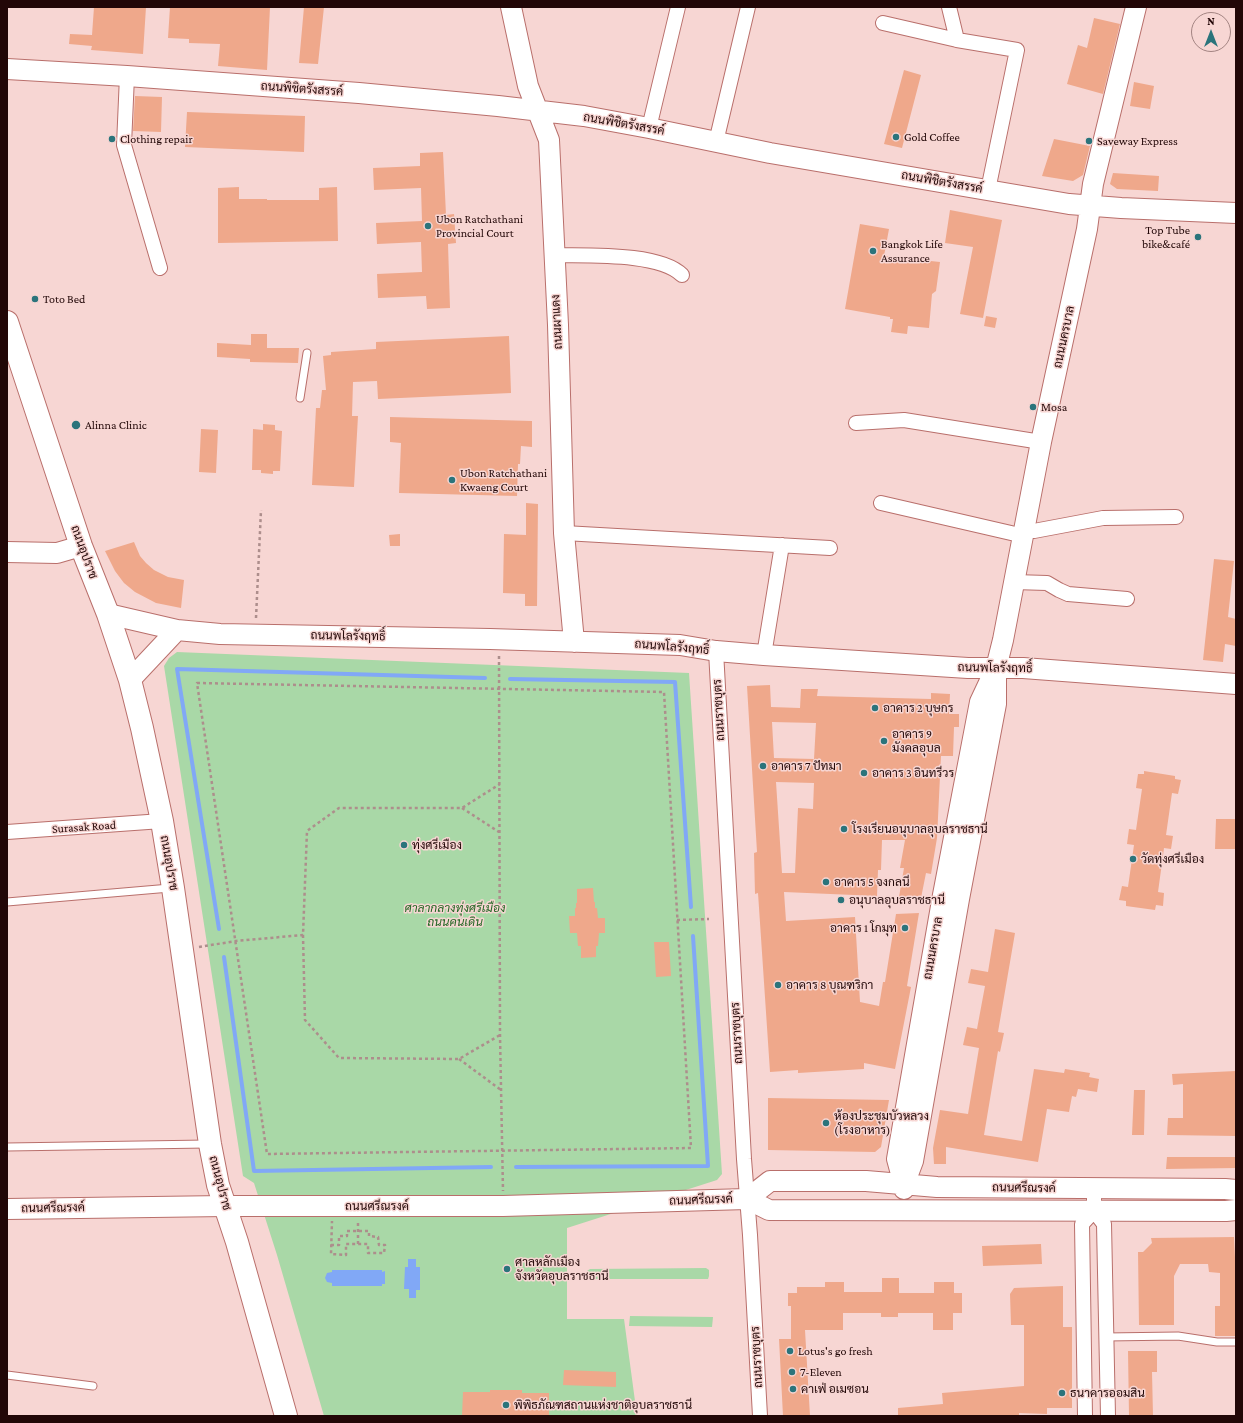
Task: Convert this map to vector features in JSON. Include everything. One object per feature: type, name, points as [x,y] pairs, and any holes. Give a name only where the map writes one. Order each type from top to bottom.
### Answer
[{"type":"main road","name":"ถนนอุปราช","points":[[7,322],[81,546],[108,614],[130,680],[162,821],[183,950],[210,1144],[218,1185],[238,1242],[286,1416]]},
{"type":"street","name":"ถนนผาแดง","points":[[511,7],[528,86],[549,140],[558,324],[564,533],[574,642]]},
{"type":"street","points":[[649,128],[678,7]]},
{"type":"street","points":[[716,142],[748,7]]},
{"type":"street","points":[[949,7],[958,40]]},
{"type":"street","name":"ถนนนครบาล","points":[[903,1210],[904,1184],[913,1161],[951,897],[996,704],[996,668],[1003,640],[1041,442],[1088,229],[1093,184],[1136,7]]},
{"type":"street","points":[[884,23],[958,40],[1017,50],[988,190]]},
{"type":"street","name":"ถนนพิชิตรังสรรค์","points":[[7,69],[359,93],[584,116],[770,153],[1069,204],[1236,213]]},
{"type":"street","points":[[127,76],[124,145],[160,268]]},
{"type":"street","points":[[554,255],[631,258],[656,262],[677,270],[682,276]]},
{"type":"street","points":[[856,423],[904,420],[1041,442]]},
{"type":"street","points":[[881,503],[1024,533],[1103,518],[1176,517]]},
{"type":"street","points":[[564,533],[830,548]]},
{"type":"street","points":[[764,655],[782,545]]},
{"type":"street","points":[[7,552],[57,553],[81,546]]},
{"type":"street","points":[[1014,582],[1047,583],[1068,594],[1127,599]]},
{"type":"street","name":"ถนนพโลรังฤทธิ์","points":[[108,614],[177,630],[220,634],[498,639],[680,645],[716,651],[764,655],[968,668],[1023,668],[1236,684]]},
{"type":"street","points":[[130,680],[177,630]]},
{"type":"street","name":"ถนนราชบุตร","points":[[716,651],[743,1152],[760,1416]]},
{"type":"street","name":"Surasak Road","points":[[7,832],[162,821]]},
{"type":"street","name":"ถนนศรีณรงค์","points":[[747,1199],[770,1181],[866,1181],[937,1187],[1236,1190]]},
{"type":"street","points":[[1094,1189],[1094,1211],[1104,1224],[1108,1416]]},
{"type":"street","name":"ถนนศรีณรงค์","points":[[7,1209],[225,1206],[503,1206],[747,1199],[769,1210],[1226,1212],[1236,1210]]},
{"type":"street","points":[[1085,1416],[1082,1224],[1094,1211]]},
{"type":"lane","points":[[300,398],[307,353]]},
{"type":"lane","points":[[7,902],[173,888]]},
{"type":"lane","points":[[7,1147],[210,1144]]},
{"type":"lane","points":[[1106,1337],[1178,1336],[1217,1342],[1236,1342]]},
{"type":"lane","points":[[7,1375],[93,1386]]},
{"type":"path","points":[[256,635],[261,510]]},
{"type":"path","points":[[498,639],[500,689],[500,1035],[503,1206]]},
{"type":"path","points":[[197,683],[500,689],[664,692],[691,1148],[267,1154],[197,683]]},
{"type":"path","points":[[500,784],[462,808],[340,808],[307,831],[304,935],[306,1020],[339,1058],[459,1059],[500,1035]]},
{"type":"path","points":[[462,808],[499,832]]},
{"type":"path","points":[[678,920],[709,919]]},
{"type":"path","points":[[183,950],[236,941],[304,935]]},
{"type":"path","points":[[459,1059],[501,1090]]},
{"type":"path","points":[[331,1245],[339,1245],[339,1236],[347,1236],[347,1231],[369,1231],[369,1236],[378,1237],[379,1245],[385,1245],[384,1253],[368,1253],[368,1244],[346,1244],[346,1254],[331,1254],[331,1245],[333,1206]]},
{"type":"path","points":[[358,1227],[358,1244]]},
{"type":"green space","name":"ศาลากลางทุ่งศรีเมือง ถนนคนเดิน","points":[[177,652],[689,673],[722,1174],[717,1180],[567,1228],[567,1319],[624,1319],[637,1416],[324,1416],[277,1255],[254,1183],[243,1176],[164,666],[169,658]]},
{"type":"green space","points":[[706,1268],[709,1270],[708,1279],[590,1279],[587,1277],[587,1271],[590,1269]]},
{"type":"green space","points":[[630,1316],[713,1317],[712,1327],[629,1326]]},
{"type":"water","points":[[408,1259],[416,1259],[416,1267],[420,1267],[420,1290],[416,1290],[416,1298],[409,1298],[409,1289],[404,1289],[405,1267],[408,1267]]},
{"type":"water","points":[[332,1270],[382,1270],[382,1272],[385,1271],[385,1284],[382,1284],[382,1286],[332,1286],[332,1283],[327,1282],[325,1278],[327,1273],[332,1272]]},
{"type":"building","points":[[94,7],[146,7],[143,54],[91,50],[92,46],[69,44],[70,34],[92,35]]},
{"type":"building","points":[[170,7],[270,7],[267,70],[218,66],[220,44],[189,43],[189,39],[168,38]]},
{"type":"building","points":[[304,7],[324,7],[318,64],[299,63]]},
{"type":"building","points":[[1094,18],[1120,24],[1103,94],[1067,84],[1078,45],[1087,48]]},
{"type":"building","points":[[904,70],[921,75],[902,148],[884,144]]},
{"type":"building","points":[[1134,82],[1154,86],[1150,109],[1130,106]]},
{"type":"building","points":[[135,96],[162,97],[161,132],[133,131]]},
{"type":"building","points":[[187,112],[305,116],[304,152],[185,147]]},
{"type":"building","points":[[1054,139],[1090,146],[1083,175],[1073,181],[1042,176]]},
{"type":"building","name":"Ubon Ratchathani Provincial Court","points":[[443,152],[446,215],[454,214],[456,243],[448,244],[450,308],[427,309],[426,296],[378,298],[377,274],[422,272],[421,242],[377,244],[376,223],[422,221],[421,188],[374,190],[373,168],[420,166],[420,153]]},
{"type":"building","points":[[1113,173],[1159,176],[1158,191],[1117,189],[1110,184]]},
{"type":"building","points":[[239,187],[239,199],[319,200],[319,188],[337,187],[338,241],[218,243],[218,188]]},
{"type":"building","points":[[950,210],[1002,220],[983,318],[960,314],[973,247],[945,243]]},
{"type":"building","points":[[860,224],[889,229],[884,256],[940,262],[936,291],[932,294],[929,328],[908,326],[907,334],[891,332],[893,319],[890,319],[890,317],[845,309]]},
{"type":"building","points":[[986,316],[997,318],[995,328],[984,326]]},
{"type":"building","points":[[251,334],[267,334],[267,348],[299,348],[298,363],[250,362],[250,359],[217,357],[217,343],[251,345]]},
{"type":"building","points":[[509,336],[511,393],[378,399],[377,381],[353,382],[352,416],[358,416],[354,487],[312,485],[316,408],[320,408],[322,390],[326,390],[323,356],[331,355],[331,352],[376,349],[376,342]]},
{"type":"building","points":[[390,417],[532,421],[532,447],[521,446],[520,464],[518,464],[517,496],[399,493],[401,443],[390,442]]},
{"type":"building","points":[[263,424],[275,425],[275,430],[282,431],[280,471],[273,471],[273,474],[261,473],[261,470],[252,470],[253,429],[263,430]]},
{"type":"building","points":[[201,429],[218,430],[216,473],[199,472]]},
{"type":"building","points":[[526,503],[538,504],[537,606],[525,606],[525,594],[503,593],[504,534],[526,535]]},
{"type":"building","points":[[400,534],[400,546],[390,546],[389,535]]},
{"type":"building","points":[[134,542],[140,556],[154,570],[168,577],[184,580],[181,608],[156,603],[135,592],[124,583],[115,571],[105,551]]},
{"type":"building","points":[[1214,559],[1234,561],[1228,617],[1236,619],[1236,646],[1225,644],[1223,662],[1203,660]]},
{"type":"building","name":"อนุบาลอุบลราชธานี","points":[[770,685],[771,707],[800,708],[801,689],[818,689],[817,696],[931,699],[931,693],[950,694],[949,714],[959,714],[959,727],[954,727],[953,756],[941,756],[937,838],[931,874],[926,873],[921,898],[899,897],[904,868],[900,868],[905,840],[882,840],[881,870],[878,870],[877,896],[784,892],[786,921],[855,917],[860,1002],[879,1006],[883,982],[885,982],[896,914],[919,913],[907,986],[911,987],[895,1069],[864,1063],[864,1069],[798,1073],[798,1070],[770,1072],[758,893],[755,894],[754,853],[757,852],[747,686]],"holes":[[[772,722],[816,723],[814,759],[774,758]],[[776,782],[814,783],[813,809],[798,808],[795,873],[782,873]]]},
{"type":"building","points":[[1144,771],[1175,776],[1175,779],[1181,780],[1178,794],[1172,793],[1166,835],[1173,836],[1171,849],[1164,848],[1158,892],[1164,893],[1163,906],[1156,905],[1155,910],[1126,906],[1126,901],[1119,900],[1122,886],[1128,887],[1134,845],[1127,844],[1129,829],[1136,830],[1142,789],[1136,788],[1138,774],[1144,774]]},
{"type":"building","points":[[1216,819],[1236,819],[1236,849],[1215,849]]},
{"type":"building","points":[[593,888],[595,908],[597,908],[598,918],[605,918],[605,933],[599,933],[598,946],[596,946],[596,957],[581,958],[581,946],[578,946],[577,933],[570,933],[569,916],[575,916],[577,889]]},
{"type":"building","points":[[995,929],[1015,933],[998,1032],[1004,1033],[1000,1052],[998,1051],[984,1135],[1022,1141],[1034,1069],[1064,1073],[1065,1069],[1090,1073],[1089,1077],[1099,1079],[1097,1092],[1078,1089],[1076,1097],[1072,1096],[1069,1112],[1047,1109],[1038,1162],[946,1147],[946,1164],[934,1164],[933,1148],[940,1110],[968,1114],[979,1048],[963,1045],[967,1027],[977,1029],[985,986],[968,983],[971,969],[988,972]]},
{"type":"building","points":[[654,942],[669,942],[671,976],[656,977]]},
{"type":"building","points":[[1236,1071],[1236,1136],[1167,1135],[1168,1118],[1183,1118],[1183,1084],[1173,1085],[1172,1074]]},
{"type":"building","points":[[1134,1090],[1145,1090],[1144,1135],[1132,1135]]},
{"type":"building","name":"ห้องประชุมบัวหลวง (โรงอาหาร)","points":[[768,1098],[889,1100],[881,1147],[875,1152],[768,1150]]},
{"type":"building","points":[[1167,1157],[1236,1157],[1236,1168],[1166,1169]]},
{"type":"building","points":[[1234,1237],[1236,1336],[1215,1336],[1215,1306],[1220,1306],[1220,1273],[1209,1272],[1208,1264],[1180,1264],[1174,1276],[1174,1325],[1139,1325],[1138,1252],[1143,1252],[1152,1243],[1151,1238]]},
{"type":"building","points":[[1041,1244],[1042,1264],[983,1266],[982,1246]]},
{"type":"building","points":[[882,1278],[899,1278],[899,1293],[934,1293],[934,1282],[954,1282],[954,1293],[962,1293],[962,1313],[953,1313],[953,1330],[933,1330],[933,1313],[898,1313],[898,1317],[881,1317],[881,1313],[843,1313],[843,1330],[805,1330],[810,1416],[783,1416],[779,1339],[791,1339],[791,1306],[788,1306],[788,1293],[797,1293],[797,1287],[825,1287],[825,1282],[844,1282],[844,1292],[882,1292]]},
{"type":"building","points":[[1063,1286],[1063,1327],[1072,1327],[1072,1408],[1047,1408],[1047,1414],[1019,1413],[1019,1416],[898,1416],[898,1408],[943,1404],[942,1393],[1024,1386],[1024,1325],[1011,1325],[1010,1294],[1014,1288]]},
{"type":"building","points":[[1128,1351],[1157,1351],[1157,1372],[1152,1372],[1153,1416],[1129,1416]]},
{"type":"building","points":[[564,1370],[616,1372],[616,1387],[563,1385]]},
{"type":"building","name":"พิพิธภัณฑสถานแห่งชาติอุบลราชธานี","points":[[490,1390],[522,1390],[522,1393],[549,1393],[549,1416],[462,1416],[463,1392],[490,1392]]},
{"type":"waterway","points":[[219,929],[177,669],[485,678]]},
{"type":"waterway","points":[[510,679],[675,682],[691,907]]},
{"type":"waterway","points":[[516,1167],[708,1166],[693,936]]},
{"type":"waterway","points":[[224,957],[254,1171],[491,1167]]},
{"type":"place","name":"Gold Coffee","points":[[896,137]]},
{"type":"place","name":"Clothing repair","points":[[112,139]]},
{"type":"place","name":"Saveway Express","points":[[1089,141]]},
{"type":"place","name":"Ubon Ratchathani Provincial Court","points":[[428,226]]},
{"type":"place","name":"Top Tube bike&café","points":[[1198,237]]},
{"type":"place","name":"Bangkok Life Assurance","points":[[873,251]]},
{"type":"place","name":"Toto Bed","points":[[35,299]]},
{"type":"place","name":"Mosa","points":[[1033,407]]},
{"type":"place","name":"Alinna Clinic","points":[[76,425]]},
{"type":"place","name":"Ubon Ratchathani Kwaeng Court","points":[[452,480]]},
{"type":"place","name":"อาคาร 2 บุษกร","points":[[875,708]]},
{"type":"place","name":"อาคาร 9 มังคลอุบล","points":[[884,741]]},
{"type":"place","name":"อาคาร 7 ปัทมา","points":[[763,766]]},
{"type":"place","name":"อาคาร 3 อินทรีวร","points":[[864,773]]},
{"type":"place","name":"โรงเรียนอนุบาลอุบลราชธานี","points":[[844,829]]},
{"type":"place","name":"ทุ่งศรีเมือง","points":[[404,845]]},
{"type":"place","name":"วัดทุ่งศรีเมือง","points":[[1133,859]]},
{"type":"place","name":"อาคาร 5 จงกลนี","points":[[826,882]]},
{"type":"place","name":"อนุบาลอุบลราชธานี","points":[[841,900]]},
{"type":"place","name":"อาคาร 1 โกมุท","points":[[905,928]]},
{"type":"place","name":"อาคาร 8 บุณฑริกา","points":[[778,985]]},
{"type":"place","name":"ห้องประชุมบัวหลวง (โรงอาหาร)","points":[[826,1123]]},
{"type":"place","name":"ศาลหลักเมือง จังหวัดอุบลราชธานี","points":[[507,1269]]},
{"type":"place","name":"Lotus's go fresh","points":[[790,1351]]},
{"type":"place","name":"7-Eleven","points":[[792,1372]]},
{"type":"place","name":"คาเฟ่ อเมซอน","points":[[793,1389]]},
{"type":"place","name":"ธนาคารออมสิน","points":[[1062,1393]]},
{"type":"place","name":"พิพิธภัณฑสถานแห่งชาติอุบลราชธานี","points":[[506,1405]]}]
